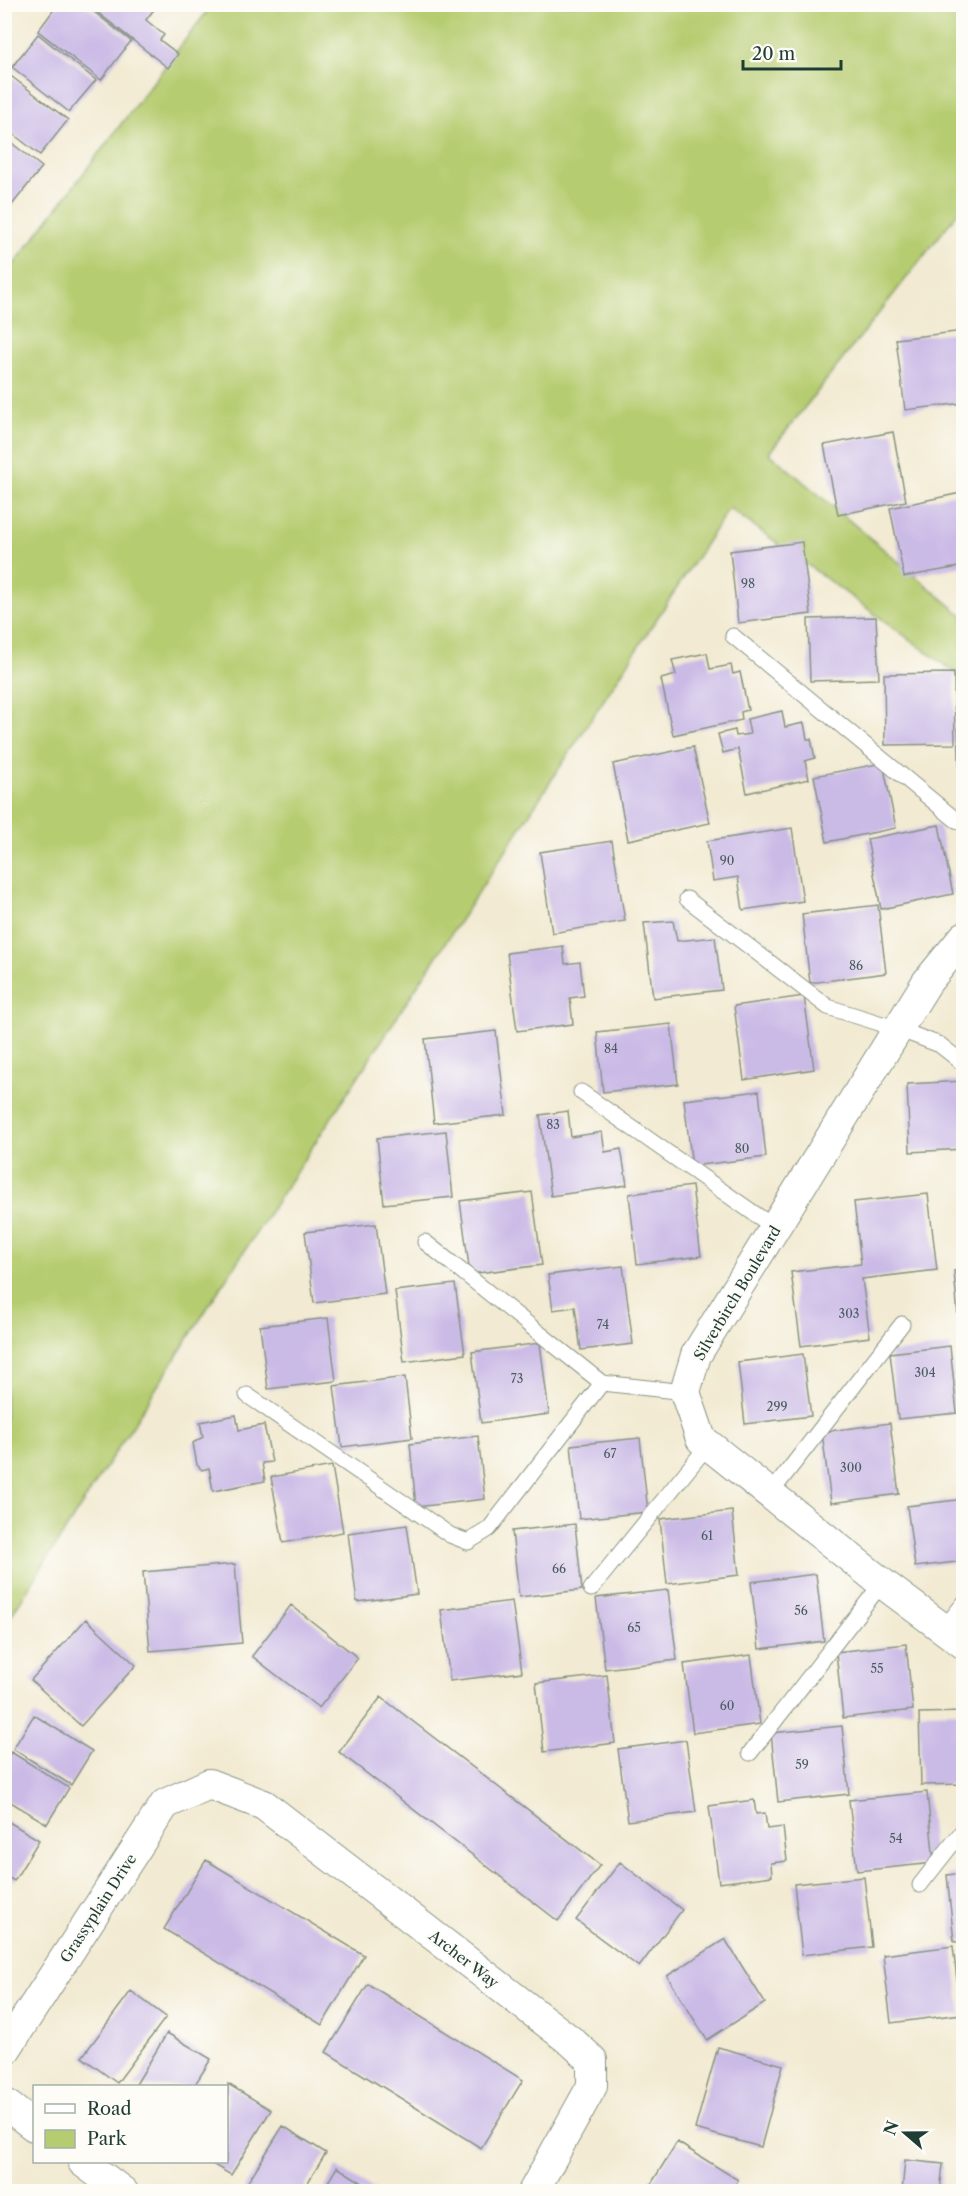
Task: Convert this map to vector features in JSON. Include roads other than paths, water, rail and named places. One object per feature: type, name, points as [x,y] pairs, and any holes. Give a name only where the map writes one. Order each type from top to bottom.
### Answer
[{"type":"street","name":"Silverbirch Boulevard","points":[[685,1392],[696,1356],[927,982],[963,936]]},
{"type":"street","points":[[685,1392],[701,1439],[882,1583],[954,1636]]},
{"type":"street","name":"Grassyplain Drive","points":[[4,2052],[165,1804],[209,1784]]},
{"type":"street","name":"Archer Way","points":[[209,1784],[264,1805],[572,2042],[592,2060],[592,2086],[532,2192]]},
{"type":"street","points":[[4,2103],[33,2125]]},
{"type":"street","points":[[84,2163],[123,2192]]},
{"type":"lane","points":[[733,636],[956,820],[963,823]]},
{"type":"lane","points":[[687,899],[828,1007],[940,1045],[963,1064]]},
{"type":"lane","points":[[581,1092],[775,1228]]},
{"type":"lane","points":[[425,1242],[602,1383],[685,1392]]},
{"type":"lane","points":[[770,1494],[902,1324]]},
{"type":"lane","points":[[247,1395],[450,1535],[468,1542],[489,1529],[602,1383]]},
{"type":"lane","points":[[591,1589],[709,1444]]},
{"type":"lane","points":[[750,1753],[882,1583]]},
{"type":"lane","points":[[954,1636],[963,1603]]},
{"type":"lane","points":[[920,1885],[963,1829]]}]
